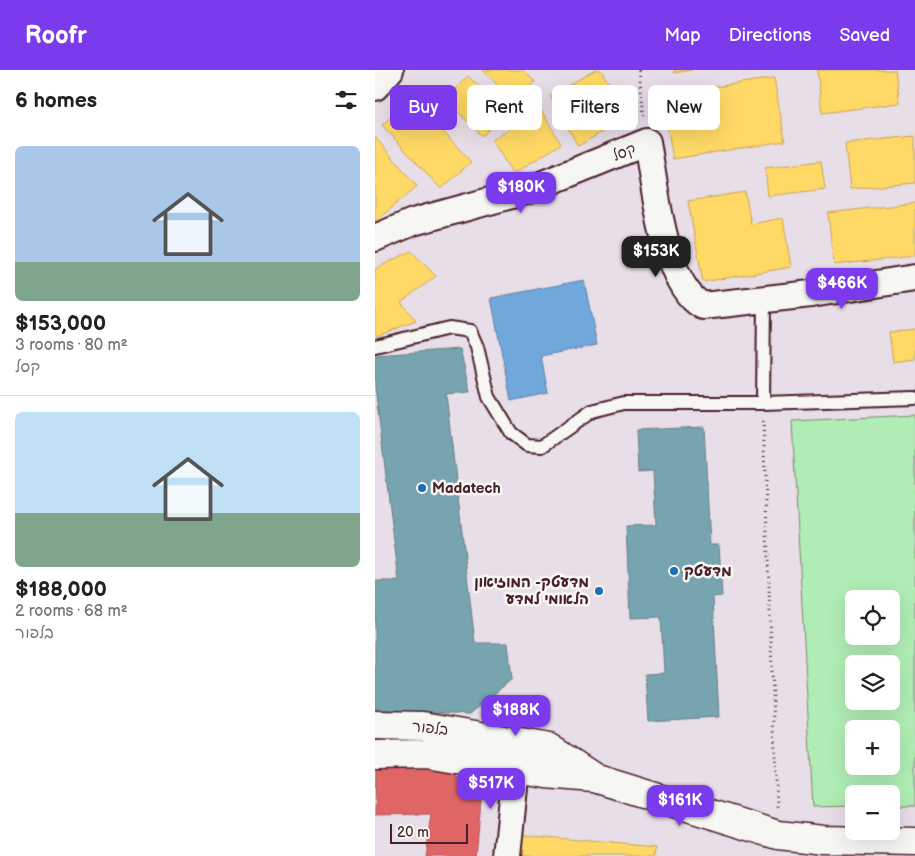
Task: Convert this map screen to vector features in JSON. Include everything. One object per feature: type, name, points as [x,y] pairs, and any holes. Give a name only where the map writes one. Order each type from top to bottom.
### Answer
[{"type":"street","points":[[375,87],[391,70]]},
{"type":"street","name":"קסל","points":[[375,238],[413,222],[526,191],[647,142],[663,232],[671,260],[681,284],[692,300],[703,306],[763,300],[915,278]]},
{"type":"street","name":"בלפור","points":[[375,726],[423,726],[549,748],[594,778]]},
{"type":"street","points":[[507,856],[516,768],[524,756],[549,748]]},
{"type":"street","name":"בלפור","points":[[375,755],[427,754],[594,778],[792,843],[915,842]]},
{"type":"lane","points":[[763,300],[763,403]]},
{"type":"lane","points":[[375,346],[449,328],[470,331],[477,347],[489,397],[511,433],[527,445],[542,446],[592,411],[624,403],[763,403],[915,398]]},
{"type":"path","points":[[639,70],[647,142]]},
{"type":"path","points":[[763,403],[792,843]]},
{"type":"green space","points":[[915,415],[915,806],[900,806],[900,785],[845,785],[845,806],[813,807],[792,421]]},
{"type":"building: Homes","points":[[483,70],[523,70],[535,82],[532,85],[498,85]]},
{"type":"building: Homes","points":[[595,70],[601,70],[610,85],[569,85]]},
{"type":"building: Homes","points":[[674,70],[692,70],[674,73]]},
{"type":"building: Homes","points":[[817,70],[895,70],[900,103],[822,113]]},
{"type":"building: Homes","points":[[468,76],[477,85],[467,85],[467,121],[457,111],[457,87]]},
{"type":"building: Homes","points":[[774,78],[785,141],[673,159],[668,130],[720,130],[720,86]]},
{"type":"building: Homes","points":[[542,112],[561,144],[513,174],[492,140],[508,130],[542,130]]},
{"type":"building: Homes","points":[[390,118],[390,130],[442,130],[471,162],[441,189],[382,125]]},
{"type":"building: Homes","points":[[476,130],[488,130],[482,136]]},
{"type":"building: Homes","points":[[569,130],[606,130],[578,146]]},
{"type":"building: Homes","points":[[915,136],[915,183],[850,189],[845,143]]},
{"type":"building: Homes","points":[[375,137],[417,186],[375,222]]},
{"type":"building: Homes","points":[[821,161],[825,189],[768,196],[765,168]]},
{"type":"building: Homes","points":[[745,192],[751,224],[783,218],[791,267],[703,282],[688,201]]},
{"type":"building: Homes","points":[[915,203],[915,256],[834,265],[828,213]]},
{"type":"building: Homes","points":[[411,251],[436,276],[401,302],[416,321],[377,336],[375,333],[375,269]]},
{"type":"building: Homes","points":[[915,329],[915,359],[893,362],[889,332]]},
{"type":"building: Homes","points":[[522,835],[657,847],[656,856],[520,856]]},
{"type":"building: Shops","points":[[376,768],[449,768],[481,800],[476,856],[425,856],[431,814],[375,815]]},
{"type":"building: Schools","points":[[584,280],[597,345],[541,356],[548,393],[511,401],[491,298]]},
{"type":"building: Public","name":"Madatech","points":[[460,349],[470,392],[446,394],[475,643],[508,643],[512,679],[470,714],[375,709],[375,581],[399,581],[375,387],[375,355]]},
{"type":"building: Public","name":"מדעטק","points":[[704,427],[710,545],[719,545],[722,596],[713,597],[719,717],[648,721],[645,674],[664,673],[661,617],[630,618],[626,526],[656,525],[653,471],[638,472],[636,430]]},
{"type":"place","name":"Madatech","points":[[422,488]]},
{"type":"place","name":"מדעטק","points":[[674,571]]},
{"type":"place","name":"מדעטק- המוזיאון הלאומי למדע","points":[[599,591]]}]
